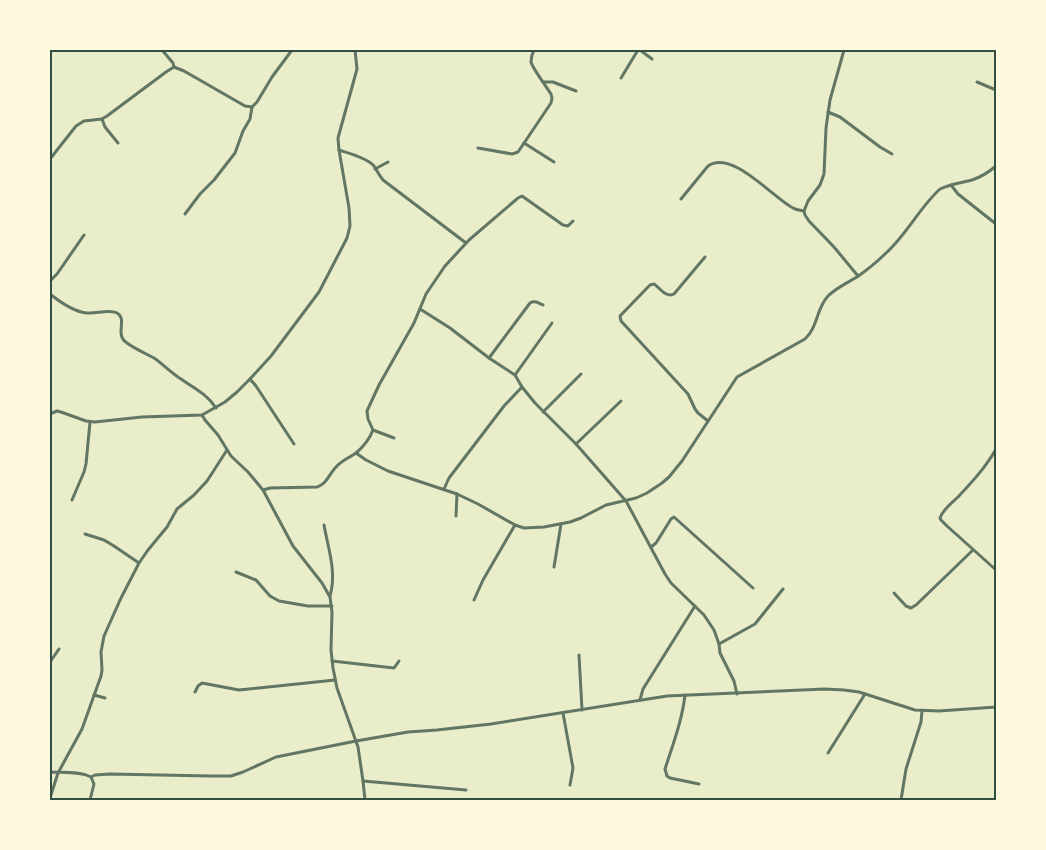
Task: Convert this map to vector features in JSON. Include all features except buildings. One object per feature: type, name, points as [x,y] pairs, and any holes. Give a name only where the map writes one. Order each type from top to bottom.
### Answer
[{"type":"street","points":[[162,50],[174,67]]},
{"type":"street","points":[[185,214],[235,153],[243,131],[250,119],[252,107],[292,50]]},
{"type":"street","points":[[50,414],[57,411],[65,412],[90,422],[142,417],[202,415],[216,408],[237,392],[271,356],[319,292],[349,231],[350,217],[338,138],[357,69],[355,50]]},
{"type":"street","points":[[478,148],[512,154],[518,152],[551,103],[552,98],[531,61],[534,50]]},
{"type":"street","points":[[621,78],[639,50],[652,59]]},
{"type":"street","points":[[844,50],[831,94],[828,112],[824,174],[804,211],[809,221],[858,276]]},
{"type":"street","points":[[50,159],[80,122],[102,119],[174,67],[184,70],[245,106],[252,107]]},
{"type":"street","points":[[544,82],[553,82],[576,91]]},
{"type":"street","points":[[976,82],[996,90]]},
{"type":"street","points":[[828,112],[840,117],[892,154]]},
{"type":"street","points":[[102,119],[118,143]]},
{"type":"street","points":[[524,143],[554,162]]},
{"type":"street","points":[[339,150],[371,162],[383,180],[466,243]]},
{"type":"street","points":[[375,168],[388,162]]},
{"type":"street","points":[[681,199],[708,166],[713,162],[721,162],[732,165],[752,177],[793,208],[804,211]]},
{"type":"street","points":[[356,453],[388,471],[457,494],[524,528],[561,524],[581,518],[606,505],[626,501],[647,493],[669,477],[682,461],[736,377],[810,335],[818,312],[828,297],[858,276],[888,251],[937,192],[946,186],[980,177],[996,166]]},
{"type":"street","points":[[951,185],[958,194],[996,224]]},
{"type":"street","points":[[394,438],[373,430],[368,419],[368,411],[379,385],[436,278],[466,243],[522,196],[563,225],[568,226],[572,221]]},
{"type":"street","points":[[50,281],[84,235]]},
{"type":"street","points":[[705,258],[674,294],[667,295],[654,284],[650,285],[620,318],[639,342],[688,394],[698,413],[708,421]]},
{"type":"street","points":[[50,294],[73,309],[87,314],[117,313],[122,319],[121,333],[124,341],[155,359],[179,379],[205,395],[216,408]]},
{"type":"street","points":[[489,358],[530,303],[536,302],[543,305]]},
{"type":"street","points":[[420,309],[450,328],[515,376],[543,412],[576,444],[626,501],[665,574],[704,614],[714,630],[720,653],[734,681],[737,694]]},
{"type":"street","points":[[515,376],[552,323]]},
{"type":"street","points":[[543,412],[581,374]]},
{"type":"street","points":[[250,379],[294,444]]},
{"type":"street","points":[[444,489],[448,478],[504,406],[522,387]]},
{"type":"street","points":[[576,444],[621,401]]},
{"type":"street","points":[[202,415],[227,450],[263,490],[292,546],[322,583],[330,597],[332,606],[332,661],[335,680],[356,741],[364,781],[365,800]]},
{"type":"street","points":[[72,500],[86,464],[90,422]]},
{"type":"street","points":[[263,490],[270,488],[322,486],[335,468],[356,453],[369,438],[373,430]]},
{"type":"street","points":[[996,449],[983,469],[940,515],[941,520],[996,570]]},
{"type":"street","points":[[50,798],[58,773],[82,729],[102,670],[101,652],[104,636],[121,598],[139,563],[167,527],[177,509],[207,481],[220,458],[227,450]]},
{"type":"street","points":[[456,516],[457,494]]},
{"type":"street","points":[[650,547],[656,543],[674,517],[753,588]]},
{"type":"street","points":[[554,567],[561,524]]},
{"type":"street","points":[[324,525],[333,574],[330,597]]},
{"type":"street","points":[[474,600],[483,580],[515,525]]},
{"type":"street","points":[[85,534],[104,540],[139,563]]},
{"type":"street","points":[[894,594],[906,606],[911,608],[973,550]]},
{"type":"street","points":[[236,572],[256,580],[270,596],[279,601],[308,606],[332,606]]},
{"type":"street","points":[[719,644],[755,624],[782,589]]},
{"type":"street","points":[[640,700],[643,689],[696,606]]},
{"type":"street","points":[[50,662],[58,649]]},
{"type":"street","points":[[578,655],[582,710]]},
{"type":"street","points":[[332,661],[394,668],[399,661]]},
{"type":"street","points":[[196,692],[198,686],[202,683],[240,690],[335,680]]},
{"type":"street","points":[[50,772],[76,773],[91,777],[110,774],[231,776],[276,757],[356,741],[408,732],[464,727],[563,713],[685,694],[737,694],[825,689],[850,690],[922,711],[996,707]]},
{"type":"street","points":[[685,694],[678,730],[665,773],[670,778],[699,784]]},
{"type":"street","points":[[828,753],[865,694]]},
{"type":"street","points":[[94,695],[105,698]]},
{"type":"street","points":[[902,800],[906,768],[921,722],[922,711]]},
{"type":"street","points":[[563,713],[572,768],[570,785]]},
{"type":"street","points":[[90,800],[94,784],[91,777]]},
{"type":"street","points":[[364,781],[466,790]]}]
